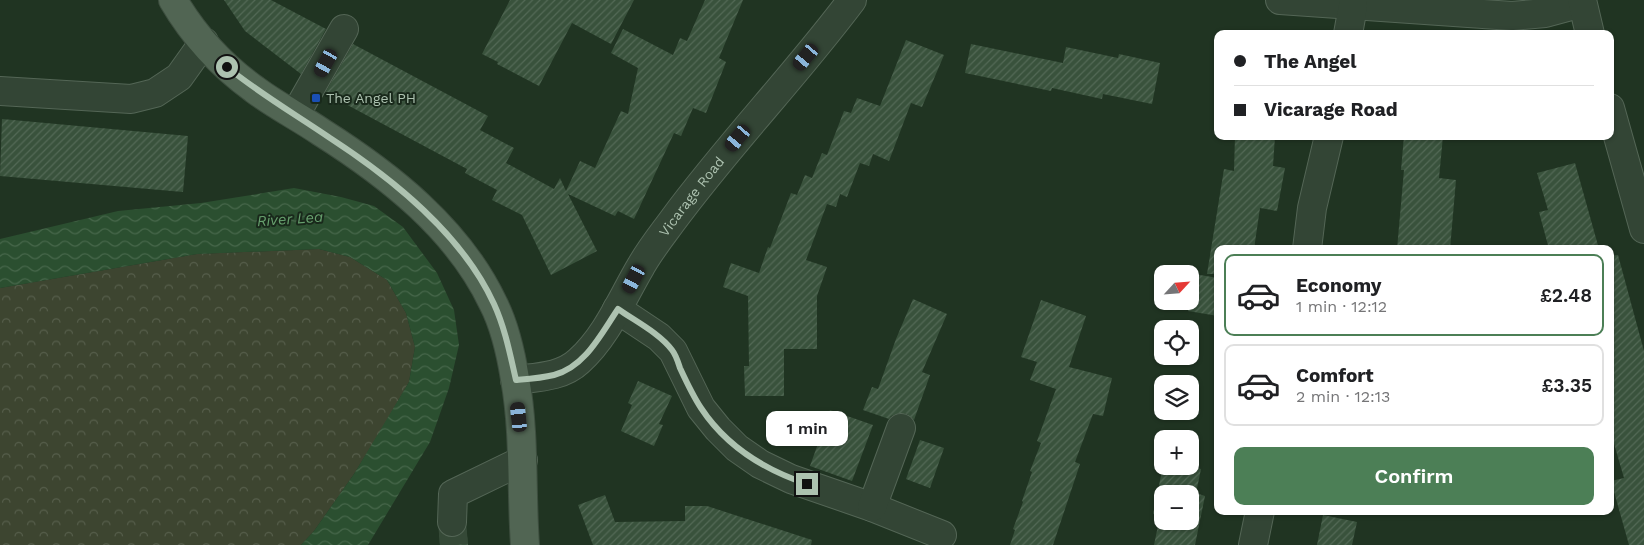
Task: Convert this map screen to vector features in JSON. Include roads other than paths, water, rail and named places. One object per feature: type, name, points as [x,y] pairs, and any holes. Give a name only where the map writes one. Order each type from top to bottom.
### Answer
[{"type":"main road","points":[[173,0],[204,42],[227,67],[254,90],[373,167],[410,197],[460,249],[476,273],[494,304],[506,336],[516,380],[523,460],[525,545]]},
{"type":"street","name":"Vicarage Road","points":[[516,380],[564,372],[578,363],[590,350],[618,309],[642,264],[705,177],[852,0]]},
{"type":"street","points":[[1280,0],[1512,16],[1545,13],[1582,1],[1589,30]]},
{"type":"street","points":[[1349,30],[1353,6]]},
{"type":"street","points":[[295,115],[344,30]]},
{"type":"street","points":[[0,91],[131,98],[155,93],[179,77],[204,42]]},
{"type":"street","points":[[1614,122],[1644,229]]},
{"type":"street","points":[[1307,245],[1312,208],[1328,140]]},
{"type":"street","points":[[618,309],[659,337],[673,351],[701,408],[737,448],[760,464],[791,479],[872,507],[942,535]]},
{"type":"street","points":[[872,507],[901,428]]},
{"type":"street","points":[[452,522],[453,494],[523,460]]},
{"type":"street","points":[[1253,545],[1259,515]]},
{"type":"water","name":"River Lea","points":[[294,188],[341,197],[374,206],[403,227],[437,273],[454,310],[459,345],[449,388],[430,442],[368,545],[301,545],[314,531],[354,474],[409,382],[415,347],[406,313],[387,280],[350,257],[319,249],[197,254],[0,288],[0,239],[118,211],[201,203]]},
{"type":"tunnel","points":[[452,522],[454,545]]},
{"type":"place","name":"The Angel PH","points":[[316,98]]}]
